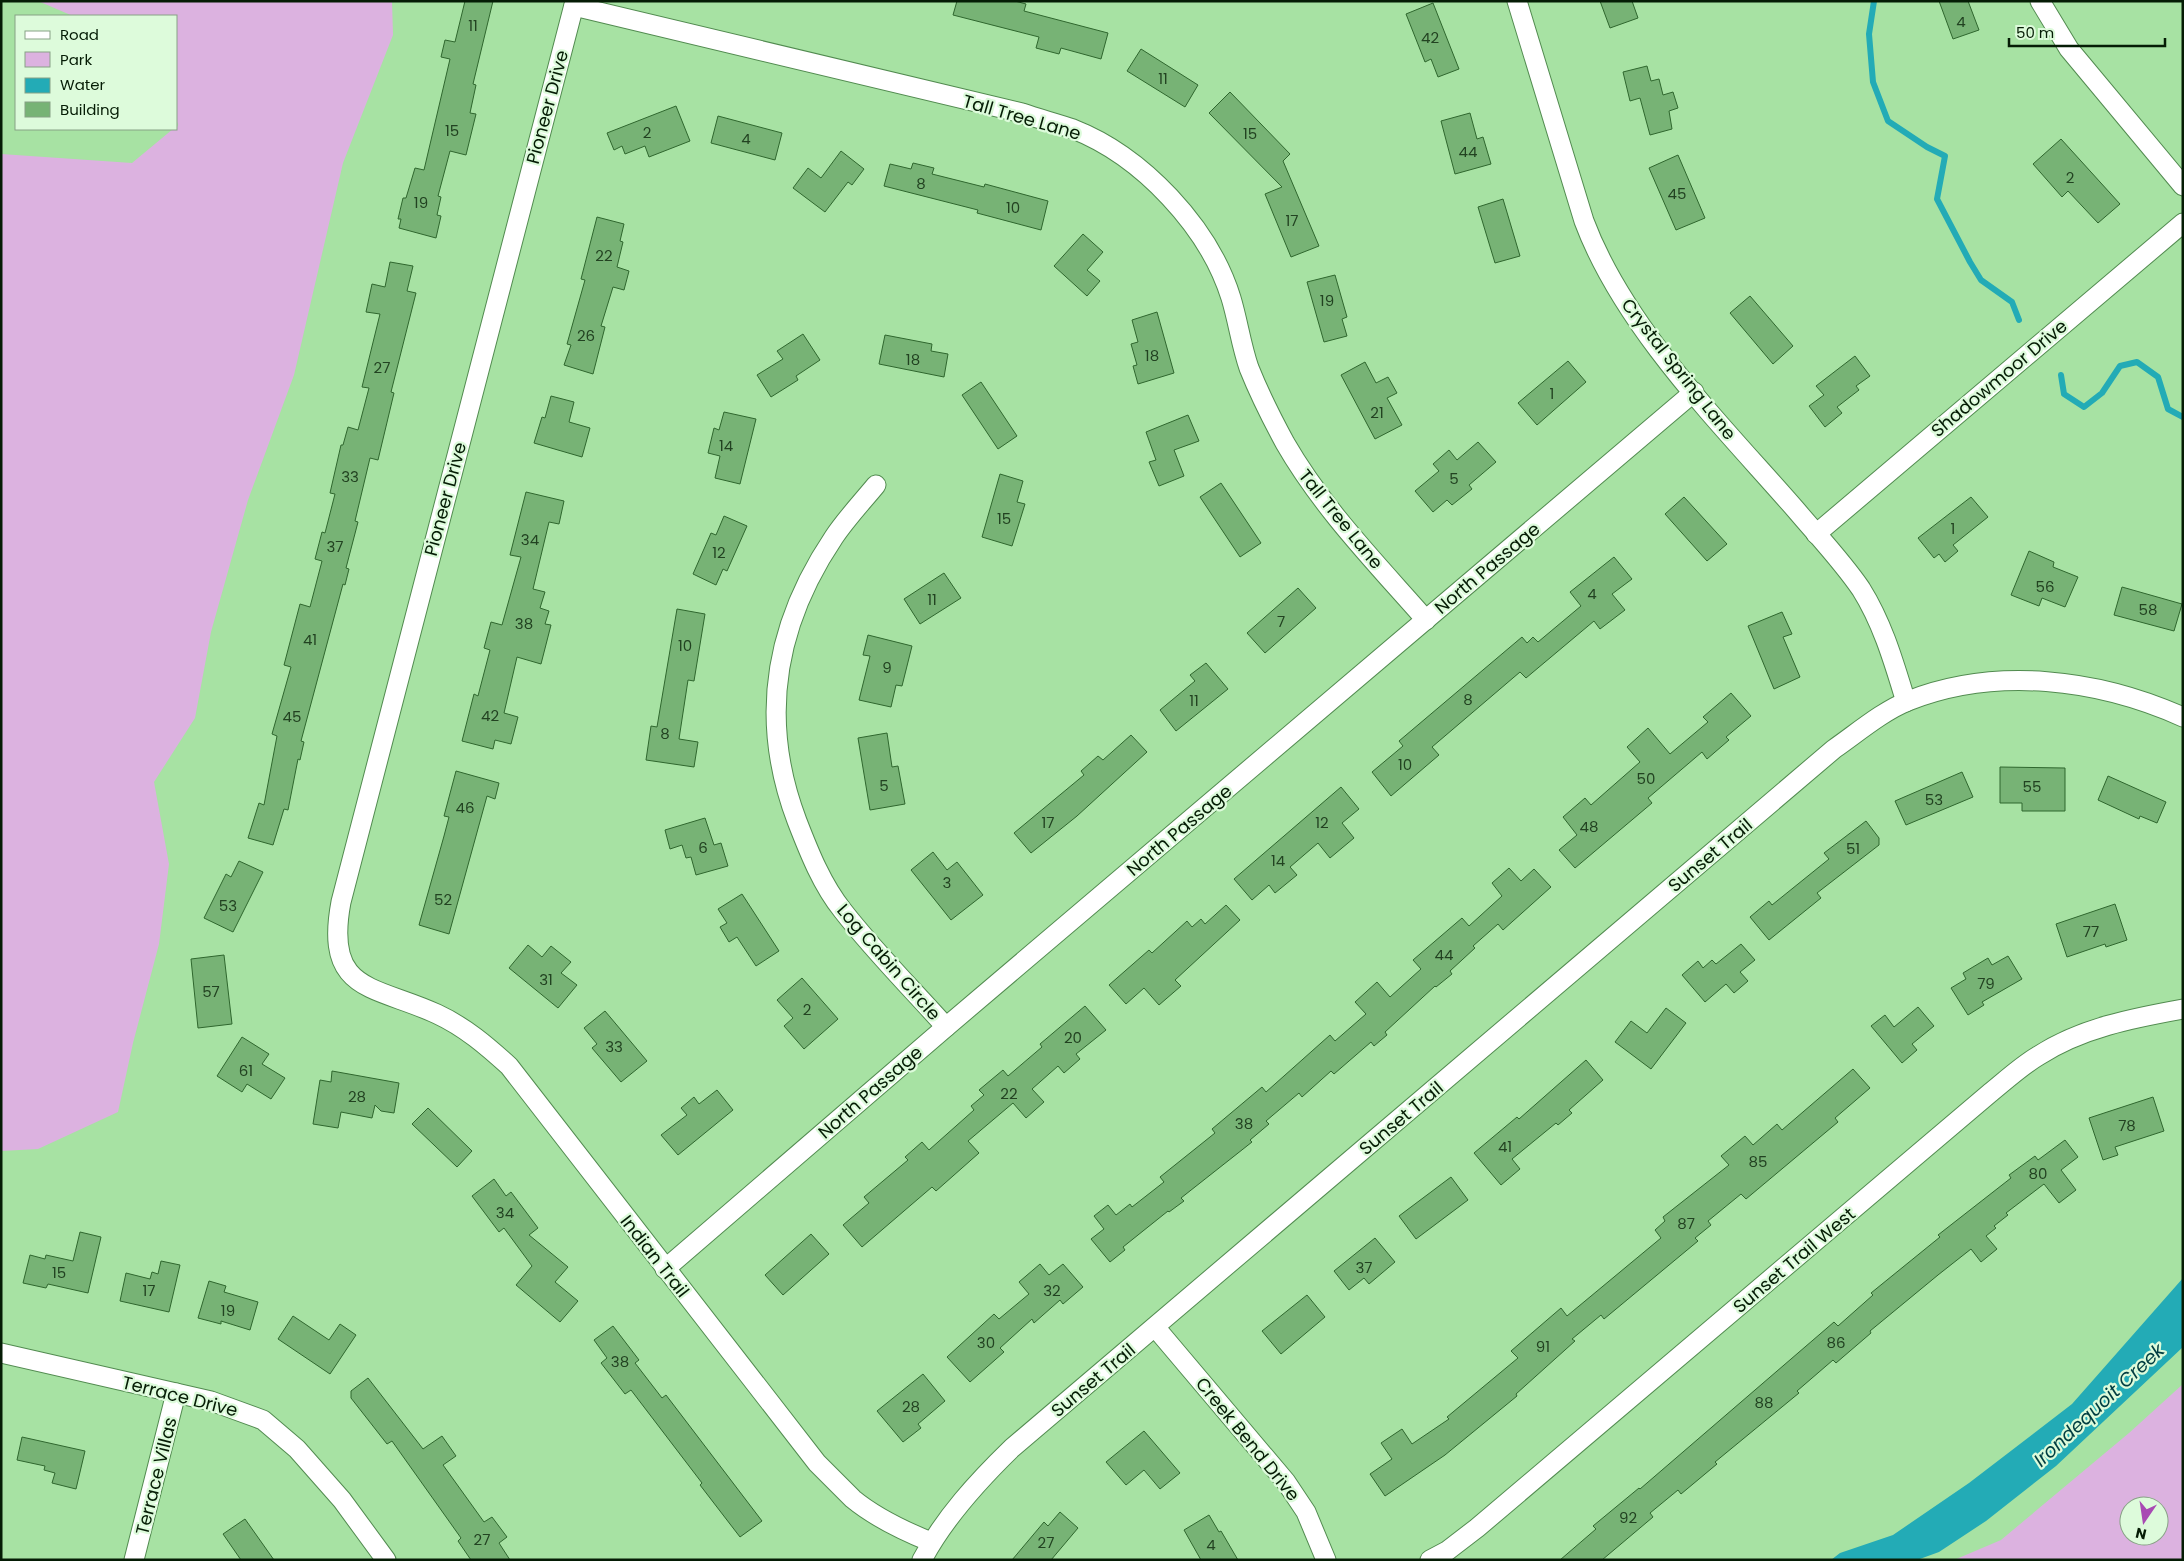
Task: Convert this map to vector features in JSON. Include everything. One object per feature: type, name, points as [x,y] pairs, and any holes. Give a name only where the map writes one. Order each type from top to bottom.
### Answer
[{"type":"street","name":"Crystal Spring Lane","points":[[1517,1],[1584,221],[1594,248],[1638,322],[1694,392],[1816,534],[1860,589],[1876,617],[1890,651],[1906,702]]},
{"type":"street","points":[[2040,1],[2069,49],[2183,186]]},
{"type":"street","name":"Tall Tree Lane","points":[[574,3],[1022,113],[1073,129],[1098,141],[1122,157],[1159,186],[1173,201],[1213,255],[1231,297],[1249,366],[1285,442],[1306,478],[1324,503],[1426,620]]},
{"type":"street","name":"Pioneer Drive","points":[[368,988],[356,982],[347,971],[337,944],[336,924],[340,902],[574,3]]},
{"type":"street","name":"Shadowmoor Drive","points":[[1816,534],[2183,223]]},
{"type":"street","name":"North Passage","points":[[665,1269],[946,1027],[1694,392]]},
{"type":"street","name":"Log Cabin Circle","points":[[876,485],[834,537],[811,576],[794,616],[783,648],[776,685],[776,732],[781,766],[792,807],[806,847],[821,876],[842,911],[946,1027]]},
{"type":"street","points":[[1906,702],[1930,694],[1989,683],[2047,682],[2080,685],[2113,692],[2150,703],[2183,717]]},
{"type":"street","name":"Sunset Trail","points":[[922,1560],[931,1542],[983,1476],[1012,1448],[1834,749],[1906,702]]},
{"type":"street","name":"Indian Trail","points":[[368,988],[406,1001],[455,1023],[485,1044],[509,1066],[817,1463],[854,1499],[876,1516],[902,1530],[931,1542]]},
{"type":"street","name":"Sunset Trail West","points":[[1430,1560],[1447,1551],[1484,1522],[2037,1056],[2082,1034],[2118,1023],[2183,1009]]},
{"type":"street","name":"Creek Bend Drive","points":[[1155,1327],[1286,1482],[1306,1512],[1326,1560]]},
{"type":"street","name":"Terrace Drive","points":[[1,1354],[176,1393],[239,1410],[263,1420],[297,1449],[342,1500],[386,1560]]},
{"type":"street","name":"Terrace Villas","points":[[134,1560],[176,1393]]},
{"type":"green space","points":[[38,1],[392,1],[393,35],[343,163],[294,375],[248,500],[211,632],[195,718],[154,782],[169,864],[159,944],[133,1043],[118,1112],[38,1149],[1,1151],[1,154],[132,163],[172,130],[178,130],[178,15],[71,15]]},
{"type":"green space","points":[[2183,1384],[2183,1560],[1954,1560],[2001,1540],[2129,1433]]},
{"type":"water","name":"Irondequoit Creek","points":[[2183,1278],[2183,1347],[2056,1466],[1986,1521],[1939,1552],[1917,1560],[1831,1560],[1840,1553],[1893,1535],[1969,1483],[2072,1404]]},
{"type":"building","points":[[465,1],[493,1],[473,84],[476,85],[470,113],[476,114],[466,155],[450,151],[438,196],[441,197],[437,215],[441,216],[436,238],[399,228],[401,219],[398,219],[403,198],[406,198],[415,168],[424,170],[450,59],[441,57],[445,40],[455,42]]},
{"type":"building","points":[[957,1],[1015,1],[1026,4],[1024,11],[1108,33],[1101,59],[1061,48],[1059,54],[1036,48],[1039,37],[953,15]]},
{"type":"building","points":[[1600,1],[1632,1],[1638,18],[1610,28]]},
{"type":"building","points":[[1939,1],[1968,1],[1979,30],[1953,39]]},
{"type":"building","points":[[1433,3],[1459,69],[1438,77],[1431,59],[1425,62],[1406,14]]},
{"type":"building","points":[[1141,49],[1198,85],[1185,107],[1127,71]]},
{"type":"building","points":[[1647,66],[1651,81],[1659,79],[1663,95],[1673,92],[1678,108],[1669,111],[1672,129],[1650,135],[1640,98],[1630,101],[1623,72]]},
{"type":"building","points":[[1230,92],[1290,154],[1283,161],[1319,246],[1291,257],[1265,194],[1282,187],[1209,113]]},
{"type":"building","points":[[676,106],[690,141],[649,157],[645,146],[625,154],[622,146],[614,150],[607,133]]},
{"type":"building","points":[[1470,113],[1477,139],[1483,137],[1491,164],[1455,174],[1441,121]]},
{"type":"building","points":[[718,116],[782,133],[775,160],[711,143]]},
{"type":"building","points":[[2061,139],[2120,204],[2098,223],[2068,191],[2062,197],[2033,164]]},
{"type":"building","points":[[841,151],[864,169],[852,185],[848,182],[825,212],[793,188],[808,168],[821,178]]},
{"type":"building","points":[[1678,155],[1705,218],[1676,230],[1649,168]]},
{"type":"building","points":[[913,163],[934,168],[932,174],[984,187],[985,184],[1048,201],[1041,230],[977,213],[978,210],[884,186],[890,164],[911,169]]},
{"type":"building","points":[[1503,199],[1520,256],[1495,263],[1478,207]]},
{"type":"building","points":[[597,217],[624,224],[620,241],[623,242],[617,267],[629,271],[624,290],[613,287],[601,326],[605,327],[593,374],[564,365],[571,345],[567,344],[585,280],[581,279]]},
{"type":"building","points":[[1083,234],[1103,252],[1087,270],[1100,281],[1087,296],[1054,266]]},
{"type":"building","points":[[390,262],[413,266],[407,291],[416,293],[391,392],[394,393],[378,460],[370,458],[355,521],[358,522],[346,568],[349,569],[345,585],[343,584],[301,741],[304,742],[300,760],[298,759],[288,810],[284,809],[273,845],[248,838],[259,803],[264,805],[277,736],[272,734],[291,667],[284,665],[300,604],[310,607],[322,561],[315,559],[322,532],[325,533],[335,494],[330,493],[341,445],[343,445],[348,427],[358,430],[369,388],[362,387],[380,314],[366,312],[372,284],[385,287]]},
{"type":"building","points":[[1335,275],[1347,317],[1342,319],[1347,336],[1324,342],[1307,282]]},
{"type":"building","points":[[1750,296],[1793,346],[1773,364],[1730,313]]},
{"type":"building","points":[[1157,312],[1174,373],[1138,384],[1133,366],[1137,365],[1131,344],[1138,342],[1132,320]]},
{"type":"building","points":[[803,334],[820,360],[796,376],[798,380],[771,397],[757,375],[783,359],[777,351]]},
{"type":"building","points":[[885,335],[932,344],[931,351],[948,354],[944,377],[879,364]]},
{"type":"building","points":[[1855,356],[1870,376],[1856,386],[1859,390],[1837,407],[1842,413],[1825,427],[1809,406],[1824,395],[1816,386]]},
{"type":"building","points":[[1568,361],[1586,382],[1537,425],[1518,403]]},
{"type":"building","points":[[1365,362],[1376,383],[1388,377],[1397,393],[1387,398],[1402,425],[1375,439],[1341,375]]},
{"type":"building","points":[[981,382],[1017,436],[998,449],[962,395]]},
{"type":"building","points":[[551,396],[574,402],[569,422],[590,428],[582,457],[534,443],[542,417],[545,418]]},
{"type":"building","points":[[724,412],[756,419],[740,484],[715,478],[720,456],[708,453],[714,428],[719,430]]},
{"type":"building","points":[[1188,415],[1199,441],[1174,450],[1184,476],[1159,486],[1149,462],[1156,460],[1146,432]]},
{"type":"building","points":[[1478,442],[1496,462],[1469,485],[1472,489],[1452,505],[1447,500],[1433,512],[1415,491],[1439,471],[1433,464],[1449,450],[1457,460]]},
{"type":"building","points":[[1000,474],[1023,481],[1017,502],[1025,504],[1012,546],[982,537]]},
{"type":"building","points":[[1221,483],[1261,543],[1240,557],[1200,497]]},
{"type":"building","points":[[526,492],[564,501],[559,524],[549,522],[533,589],[545,592],[540,608],[549,611],[545,624],[551,625],[541,664],[517,657],[504,713],[518,717],[511,744],[495,740],[493,749],[462,741],[474,694],[478,696],[490,650],[484,648],[491,622],[502,625],[521,557],[510,555]]},
{"type":"building","points":[[1684,497],[1727,544],[1707,561],[1665,514]]},
{"type":"building","points":[[1971,497],[1988,517],[1953,545],[1958,551],[1945,562],[1939,554],[1934,558],[1918,538]]},
{"type":"building","points":[[724,516],[747,526],[727,571],[723,569],[716,585],[693,574],[711,533],[716,535]]},
{"type":"building","points":[[2029,551],[2054,562],[2053,567],[2078,577],[2065,607],[2042,598],[2039,606],[2011,595]]},
{"type":"building","points":[[1614,557],[1632,579],[1612,594],[1625,610],[1600,629],[1594,621],[1526,678],[1520,672],[1432,747],[1439,755],[1391,796],[1372,772],[1403,746],[1399,741],[1522,637],[1527,643],[1533,637],[1538,642],[1581,606],[1570,592]]},
{"type":"building","points":[[944,573],[961,598],[920,624],[904,599]]},
{"type":"building","points":[[2122,587],[2182,604],[2174,631],[2114,615]]},
{"type":"building","points":[[1298,588],[1316,608],[1265,653],[1247,633]]},
{"type":"building","points":[[677,609],[705,614],[694,681],[688,680],[679,739],[698,742],[694,767],[646,760],[651,726],[657,727]]},
{"type":"building","points":[[1782,612],[1792,634],[1783,637],[1800,677],[1774,689],[1748,626]]},
{"type":"building","points":[[868,635],[912,646],[902,686],[896,685],[891,707],[859,700],[870,656],[863,655]]},
{"type":"building","points":[[1206,663],[1228,689],[1176,731],[1160,710],[1195,681],[1190,675]]},
{"type":"building","points":[[1731,693],[1751,716],[1726,737],[1729,740],[1707,759],[1702,752],[1648,798],[1652,803],[1575,868],[1559,850],[1577,835],[1563,817],[1585,798],[1591,805],[1640,762],[1627,747],[1648,728],[1670,754],[1708,722],[1703,717]]},
{"type":"building","points":[[887,733],[892,767],[898,766],[905,804],[870,810],[858,738]]},
{"type":"building","points":[[1131,735],[1147,752],[1077,816],[1031,853],[1014,833],[1084,775],[1081,771],[1098,756],[1103,760]]},
{"type":"building","points":[[2000,767],[2065,768],[2065,811],[2022,811],[2022,803],[2000,803]]},
{"type":"building","points":[[456,771],[499,783],[495,799],[487,796],[449,934],[419,925],[449,817],[444,816]]},
{"type":"building","points":[[1962,772],[1973,797],[1906,825],[1895,801]]},
{"type":"building","points":[[2108,776],[2166,802],[2157,823],[2140,816],[2139,819],[2098,800]]},
{"type":"building","points":[[1341,787],[1359,809],[1342,823],[1354,838],[1330,858],[1318,843],[1290,867],[1297,875],[1275,893],[1269,885],[1252,900],[1234,879]]},
{"type":"building","points":[[705,818],[714,845],[721,843],[728,866],[696,875],[691,857],[686,858],[682,845],[670,849],[665,830]]},
{"type":"building","points":[[1866,821],[1879,838],[1879,845],[1817,893],[1821,898],[1769,940],[1750,917],[1769,901],[1772,905],[1829,859],[1824,853]]},
{"type":"building","points":[[933,852],[947,870],[957,862],[983,895],[951,920],[911,870]]},
{"type":"building","points":[[239,861],[263,872],[233,932],[204,918],[226,874],[231,877]]},
{"type":"building","points":[[1509,868],[1521,881],[1534,869],[1551,887],[1503,930],[1498,924],[1473,946],[1475,948],[1450,971],[1452,974],[1435,986],[1385,1032],[1387,1035],[1374,1046],[1371,1042],[1334,1074],[1331,1071],[1302,1097],[1299,1093],[1266,1121],[1269,1124],[1250,1140],[1252,1142],[1181,1198],[1184,1201],[1168,1211],[1123,1247],[1125,1250],[1110,1262],[1091,1239],[1104,1229],[1094,1216],[1108,1205],[1116,1215],[1130,1204],[1132,1207],[1164,1182],[1160,1177],[1215,1133],[1212,1129],[1262,1087],[1266,1092],[1330,1035],[1335,1041],[1366,1014],[1355,1002],[1377,982],[1390,997],[1421,969],[1413,960],[1462,918],[1469,926],[1502,896],[1492,883]]},
{"type":"building","points":[[742,894],[779,951],[756,966],[737,937],[729,942],[720,927],[727,923],[718,909]]},
{"type":"building","points":[[2115,904],[2127,940],[2106,947],[2105,944],[2067,957],[2056,924]]},
{"type":"building","points":[[1226,905],[1240,920],[1175,980],[1181,986],[1159,1005],[1144,988],[1126,1004],[1109,985],[1149,950],[1152,953],[1187,921],[1192,927],[1201,919],[1205,924]]},
{"type":"building","points":[[1741,944],[1755,960],[1740,972],[1748,981],[1734,993],[1726,984],[1705,1002],[1682,975],[1698,961],[1703,968],[1712,960],[1716,964]]},
{"type":"building","points":[[528,945],[542,957],[551,946],[571,962],[561,973],[577,985],[558,1008],[509,968]]},
{"type":"building","points":[[224,955],[232,1024],[198,1028],[191,959]]},
{"type":"building","points":[[2008,956],[2022,979],[1982,1002],[1984,1005],[1968,1015],[1951,988],[1966,979],[1963,973],[1988,958],[1992,965]]},
{"type":"building","points":[[802,978],[838,1019],[804,1049],[784,1026],[793,1018],[777,1000]]},
{"type":"building","points":[[1085,1006],[1106,1030],[1076,1054],[1080,1059],[1064,1073],[1058,1066],[1032,1089],[1044,1102],[1026,1118],[1013,1103],[968,1141],[979,1153],[936,1191],[932,1187],[862,1247],[843,1225],[869,1203],[864,1197],[908,1160],[905,1157],[922,1142],[929,1150],[974,1110],[971,1106],[984,1095],[979,1090],[1003,1070],[1008,1076],[1042,1047],[1040,1044]]},
{"type":"building","points":[[1918,1007],[1934,1026],[1912,1044],[1917,1050],[1902,1063],[1871,1026],[1885,1015],[1894,1027]]},
{"type":"building","points":[[1666,1008],[1686,1023],[1651,1069],[1615,1042],[1631,1021],[1647,1033]]},
{"type":"building","points":[[605,1011],[647,1061],[621,1082],[592,1048],[597,1044],[584,1028]]},
{"type":"building","points":[[242,1037],[269,1054],[262,1064],[285,1078],[271,1099],[247,1084],[242,1092],[217,1076]]},
{"type":"building","points":[[1586,1060],[1603,1080],[1569,1110],[1572,1113],[1558,1125],[1556,1123],[1512,1159],[1520,1169],[1501,1185],[1474,1153],[1517,1117],[1519,1119]]},
{"type":"building","points":[[1853,1069],[1870,1088],[1835,1118],[1838,1122],[1746,1199],[1741,1194],[1708,1221],[1711,1225],[1695,1238],[1698,1241],[1604,1319],[1601,1315],[1572,1339],[1575,1341],[1516,1394],[1517,1396],[1445,1455],[1385,1496],[1370,1474],[1392,1459],[1381,1443],[1402,1429],[1412,1444],[1449,1419],[1447,1417],[1518,1358],[1511,1351],[1561,1308],[1567,1316],[1661,1238],[1655,1230],[1665,1221],[1663,1217],[1729,1165],[1721,1156],[1745,1136],[1753,1145],[1777,1124],[1782,1130]]},
{"type":"building","points":[[332,1071],[399,1083],[394,1113],[381,1111],[375,1105],[372,1118],[341,1112],[338,1128],[313,1124],[320,1080],[331,1082]]},
{"type":"building","points":[[717,1090],[733,1110],[678,1155],[661,1135],[687,1115],[681,1108],[694,1097],[699,1104]]},
{"type":"building","points":[[2153,1097],[2164,1131],[2115,1147],[2118,1155],[2103,1160],[2089,1118]]},
{"type":"building","points":[[428,1108],[472,1151],[457,1167],[412,1124]]},
{"type":"building","points":[[2065,1140],[2078,1157],[2061,1170],[2076,1190],[2059,1203],[2044,1184],[2006,1213],[2008,1215],[1994,1226],[1996,1228],[1986,1236],[1997,1249],[1981,1262],[1971,1249],[1870,1331],[1871,1333],[1836,1363],[1833,1360],[1797,1391],[1799,1393],[1715,1462],[1717,1464],[1681,1494],[1678,1490],[1650,1513],[1653,1517],[1602,1560],[1560,1560],[1596,1529],[1593,1526],[1640,1489],[1834,1322],[1838,1326],[1873,1295],[1871,1293],[1940,1237],[1938,1235],[2011,1178],[2009,1175],[2035,1156],[2038,1160]]},
{"type":"building","points":[[1451,1177],[1468,1200],[1416,1239],[1399,1216]]},
{"type":"building","points":[[494,1179],[506,1196],[511,1192],[538,1228],[529,1235],[568,1267],[555,1282],[578,1301],[560,1322],[516,1285],[532,1266],[504,1228],[499,1232],[472,1196]]},
{"type":"building","points":[[80,1232],[101,1237],[88,1293],[48,1284],[46,1288],[23,1283],[30,1255],[45,1259],[46,1255],[73,1261]]},
{"type":"building","points":[[811,1234],[829,1254],[783,1295],[765,1275]]},
{"type":"building","points":[[1375,1238],[1395,1262],[1369,1284],[1364,1278],[1349,1290],[1334,1271]]},
{"type":"building","points":[[161,1261],[180,1265],[169,1312],[120,1301],[126,1273],[150,1279],[152,1272],[158,1274]]},
{"type":"building","points":[[1040,1264],[1049,1275],[1063,1264],[1083,1287],[1063,1304],[1060,1300],[1034,1323],[1032,1319],[1000,1348],[1004,1352],[970,1382],[947,1357],[994,1314],[999,1319],[1029,1294],[1019,1282]]},
{"type":"building","points":[[209,1281],[226,1286],[224,1292],[258,1302],[250,1330],[221,1321],[221,1324],[198,1318]]},
{"type":"building","points":[[1307,1295],[1325,1317],[1281,1354],[1262,1331]]},
{"type":"building","points":[[293,1316],[329,1340],[340,1324],[356,1335],[330,1374],[278,1339]]},
{"type":"building","points":[[613,1326],[639,1360],[635,1363],[662,1398],[666,1395],[762,1521],[740,1537],[700,1485],[702,1483],[631,1390],[625,1394],[601,1363],[607,1358],[594,1340]]},
{"type":"building","points":[[923,1374],[945,1401],[918,1424],[921,1428],[903,1442],[877,1411]]},
{"type":"building","points":[[368,1378],[423,1449],[442,1436],[456,1456],[443,1465],[484,1522],[492,1517],[507,1537],[499,1543],[510,1560],[471,1560],[458,1541],[461,1538],[392,1441],[387,1444],[351,1398],[351,1391]]},
{"type":"building","points":[[1144,1431],[1180,1473],[1160,1489],[1144,1470],[1126,1485],[1106,1462]]},
{"type":"building","points":[[22,1437],[85,1451],[76,1489],[52,1483],[55,1473],[44,1470],[45,1466],[17,1460]]},
{"type":"building","points":[[1060,1512],[1078,1528],[1051,1560],[1012,1560],[1044,1522],[1048,1526]]},
{"type":"building","points":[[1209,1515],[1238,1560],[1201,1560],[1184,1530]]},
{"type":"building","points":[[245,1519],[274,1560],[241,1560],[223,1534]]},
{"type":"waterway","points":[[1874,1],[1869,34],[1873,82],[1888,121],[1927,147],[1945,156],[1937,199],[1981,280],[2012,302],[2019,320]]},
{"type":"waterway","points":[[2061,375],[2064,394],[2084,407],[2102,393],[2120,366],[2137,362],[2158,377],[2168,409],[2183,417]]}]
